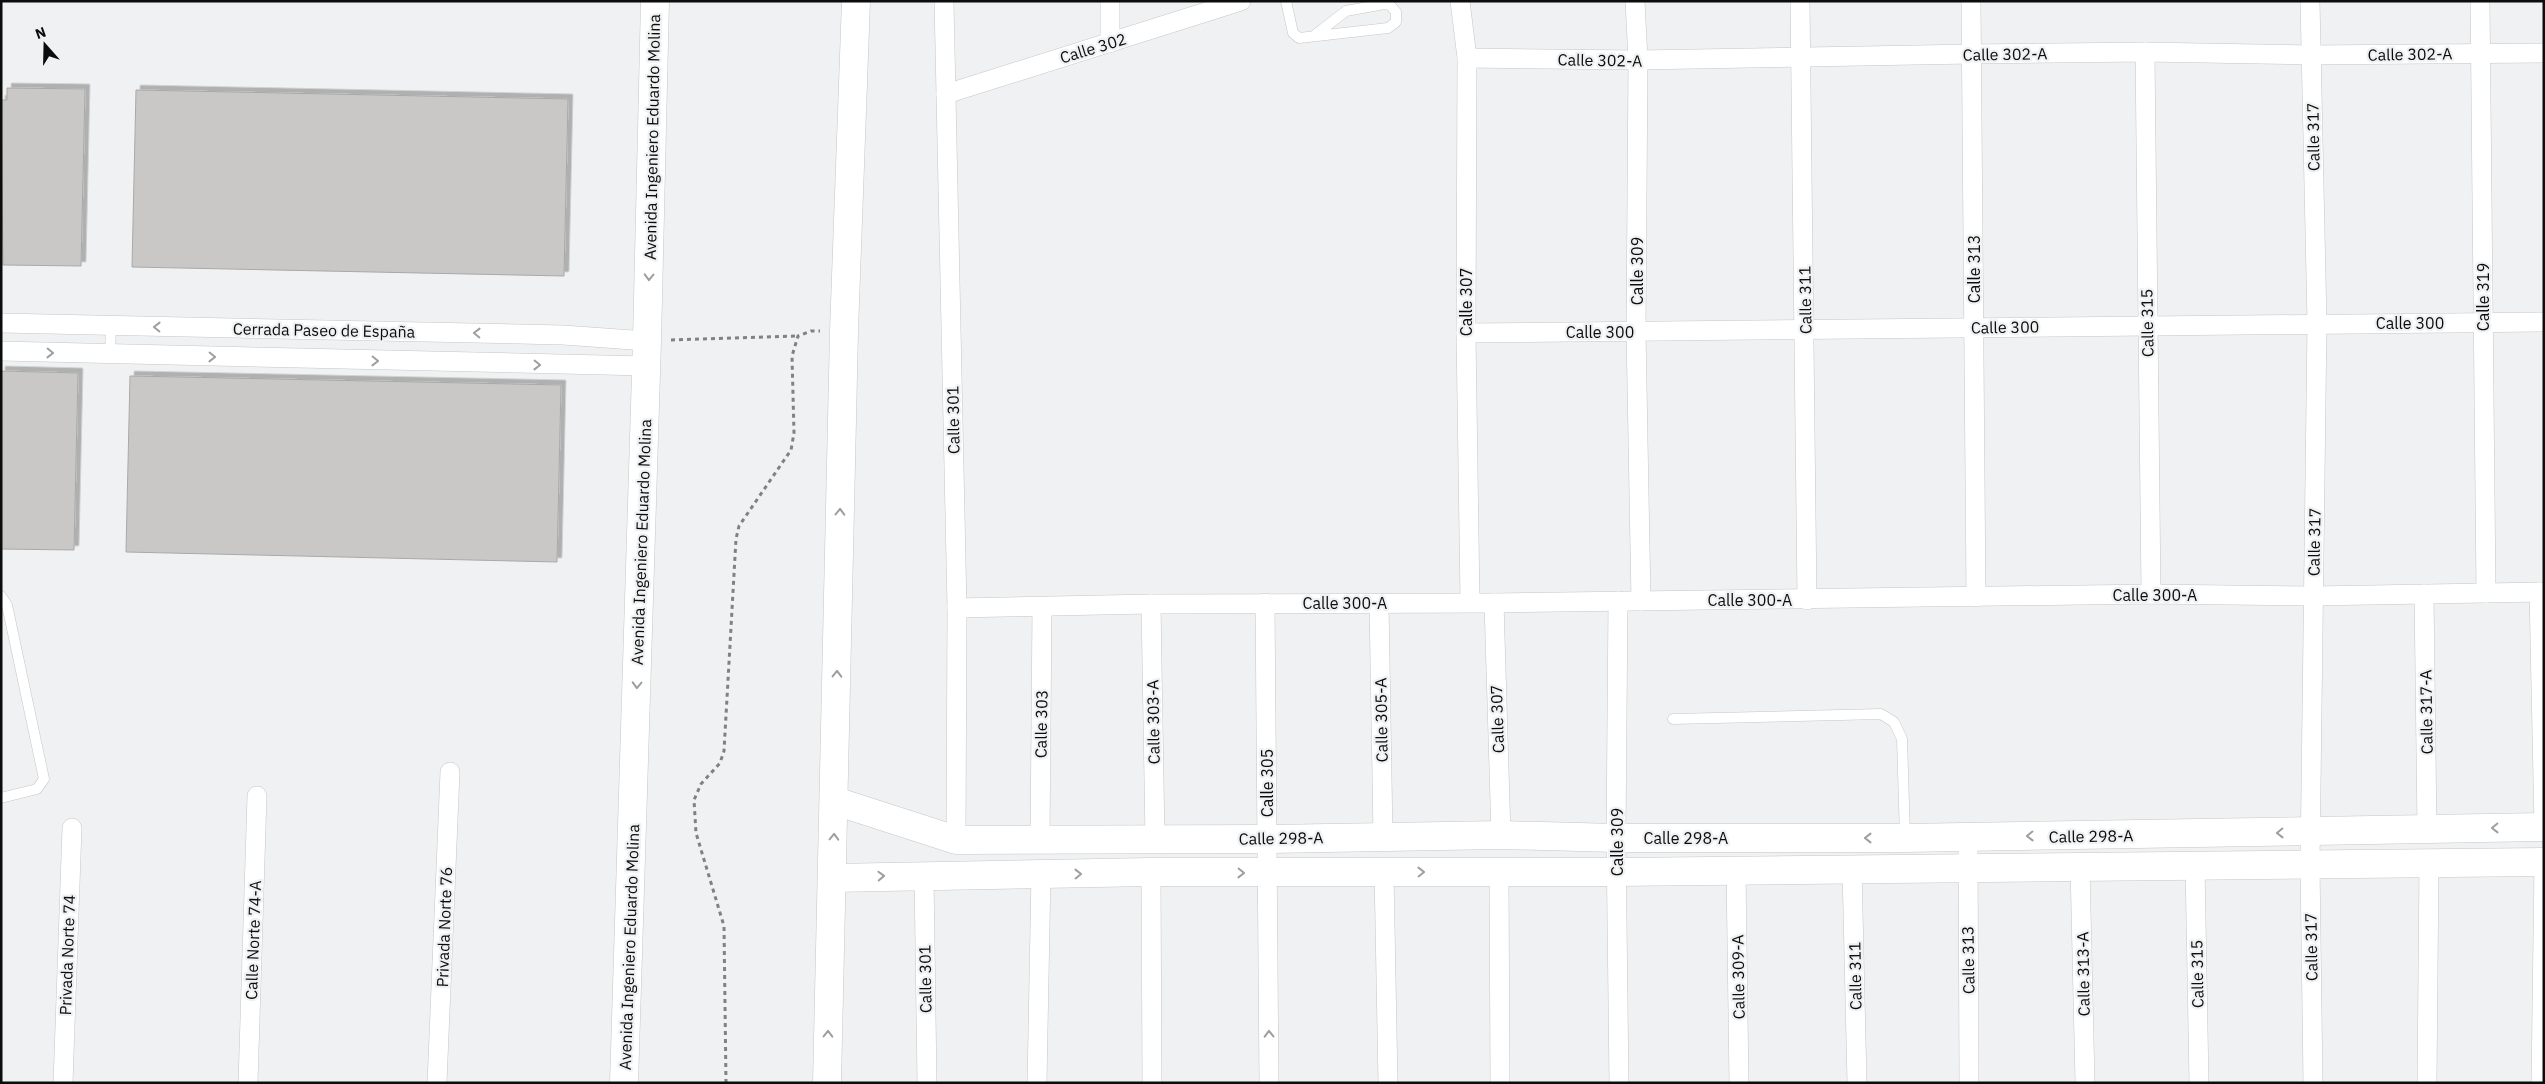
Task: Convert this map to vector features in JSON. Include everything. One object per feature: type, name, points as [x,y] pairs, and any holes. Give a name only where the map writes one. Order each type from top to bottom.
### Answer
[{"type":"street","name":"Avenida Ingeniero Eduardo Molina","points":[[624,1083],[647,353],[655,1]]},
{"type":"street","points":[[827,1083],[835,801],[844,331],[856,1]]},
{"type":"street","name":"Calle 301","points":[[944,1],[957,608],[956,840]]},
{"type":"street","points":[[1110,1],[1110,42]]},
{"type":"street","name":"Calle 302","points":[[946,94],[1241,1]]},
{"type":"street","name":"Calle 307","points":[[1460,1],[1467,58],[1466,333],[1470,602]]},
{"type":"street","name":"Calle 309","points":[[1635,1],[1638,60],[1636,332],[1641,601]]},
{"type":"street","name":"Calle 311","points":[[1800,1],[1807,600]]},
{"type":"street","name":"Calle 313","points":[[1971,1],[1976,597]]},
{"type":"street","name":"Calle 317","points":[[2310,1],[2317,323],[2310,833],[2313,1083]]},
{"type":"street","name":"Calle 319","points":[[2480,1],[2486,593]]},
{"type":"street","name":"Calle 302-A","points":[[1467,58],[1638,60],[2145,52],[2311,56],[2544,53]]},
{"type":"street","name":"Calle 315","points":[[2145,52],[2151,594]]},
{"type":"street","name":"Calle 300","points":[[1466,333],[1636,332],[1805,328],[1974,328],[2147,324],[2544,322]]},
{"type":"street","name":"Cerrada Paseo de España","points":[[1,323],[563,335],[647,353]]},
{"type":"street","name":"Cerrada Paseo de España","points":[[1,352],[110,354],[647,353]]},
{"type":"street","points":[[2541,592],[2544,827]]},
{"type":"street","name":"Calle 300-A","points":[[957,608],[1151,604],[1807,600],[2151,594],[2313,596],[2541,592]]},
{"type":"street","name":"Calle 317-A","points":[[2424,594],[2427,830]]},
{"type":"street","name":"Calle 309","points":[[1618,601],[1616,838],[1619,1083]]},
{"type":"street","name":"Calle 305","points":[[1265,603],[1269,1083]]},
{"type":"street","name":"Calle 305-A","points":[[1379,603],[1383,836]]},
{"type":"street","name":"Calle 307","points":[[1494,603],[1501,835]]},
{"type":"street","name":"Calle 303-A","points":[[1151,604],[1155,839]]},
{"type":"street","name":"Calle 303","points":[[1040,840],[1042,607]]},
{"type":"street","name":"Privada Norte 76","points":[[437,1083],[450,772]]},
{"type":"street","name":"Calle Norte 74-A","points":[[248,1083],[257,796]]},
{"type":"street","name":"Calle 298-A","points":[[835,801],[956,840],[1267,839],[1501,835],[1616,838],[1905,838],[2310,833],[2544,827]]},
{"type":"street","name":"Privada Norte 74","points":[[63,1083],[72,828]]},
{"type":"street","name":"Calle 313","points":[[1968,837],[1966,867],[1969,1083]]},
{"type":"street","points":[[2541,1083],[2544,862]]},
{"type":"street","name":"Calle 298-A","points":[[832,878],[1151,872],[1267,874],[1499,870],[1617,872],[2544,862]]},
{"type":"street","points":[[2427,1083],[2429,863]]},
{"type":"street","name":"Calle 315","points":[[2195,865],[2199,1083]]},
{"type":"street","name":"Calle 313-A","points":[[2080,866],[2085,1083]]},
{"type":"street","name":"Calle 311","points":[[1852,869],[1857,1083]]},
{"type":"street","points":[[1499,870],[1500,1083]]},
{"type":"street","name":"Calle 309-A","points":[[1736,871],[1740,1083]]},
{"type":"street","points":[[1151,872],[1152,1083]]},
{"type":"street","points":[[1384,872],[1388,1083]]},
{"type":"street","points":[[1037,1083],[1042,874]]},
{"type":"street","name":"Calle 301","points":[[924,875],[927,1083]]},
{"type":"lane","points":[[1286,1],[1294,36],[1298,38],[1388,28],[1396,22],[1396,12],[1390,5],[1384,4],[1346,11],[1315,35]]},
{"type":"lane","points":[[110,354],[111,326]]},
{"type":"lane","points":[[1,596],[7,605],[44,779],[37,790],[1,798]]},
{"type":"lane","points":[[1673,719],[1881,714],[1894,722],[1902,739],[1905,838]]},
{"type":"path","points":[[647,353],[798,336],[811,331],[844,331]]},
{"type":"path","points":[[726,1083],[724,926],[696,833],[694,800],[701,784],[720,763],[724,751],[736,539],[739,526],[791,450],[794,433],[792,356],[798,336]]},
{"type":"building","points":[[7,88],[85,89],[81,266],[3,265],[1,100],[7,100]]},
{"type":"building","points":[[136,90],[568,99],[564,276],[132,267]]},
{"type":"building","points":[[1,371],[78,373],[74,550],[1,549]]},
{"type":"building","points":[[130,376],[561,385],[557,562],[126,552]]}]
